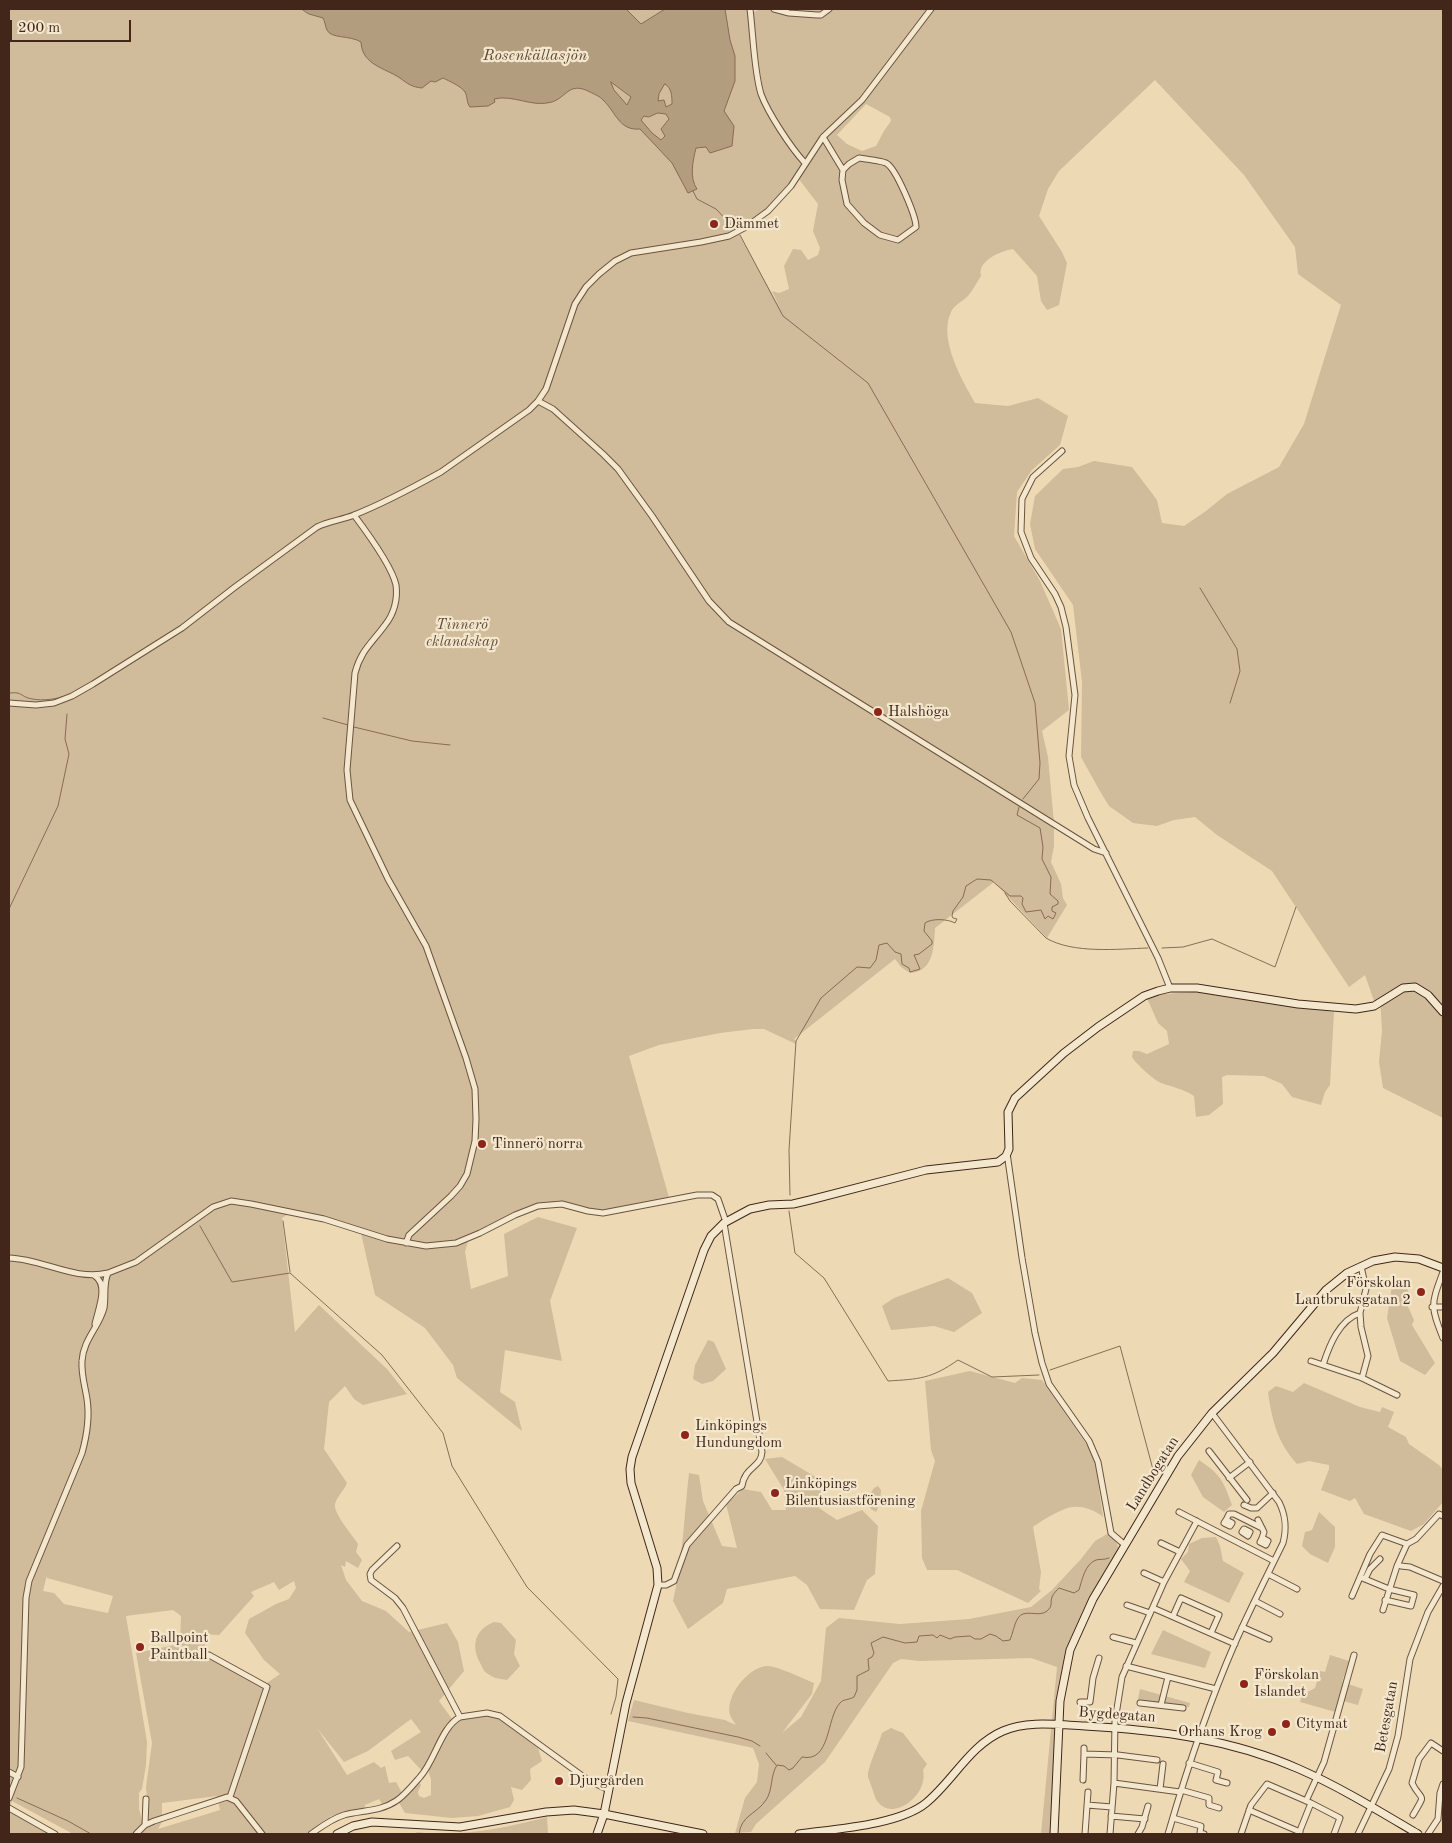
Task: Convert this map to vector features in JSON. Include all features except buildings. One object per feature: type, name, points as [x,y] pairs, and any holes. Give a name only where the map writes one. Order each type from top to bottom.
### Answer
[{"type":"street","points":[[751,9],[761,93],[776,122],[799,157],[805,162]]},
{"type":"street","points":[[774,9],[821,15],[829,9]]},
{"type":"street","points":[[9,703],[46,705],[72,696],[164,641],[317,528],[354,515],[441,472],[529,410],[546,389],[574,304],[586,287],[621,257],[631,253],[712,241],[729,236],[746,227],[777,203],[791,186],[823,137],[862,100],[931,9]]},
{"type":"street","points":[[823,137],[843,170],[842,180],[847,204],[864,223],[880,235],[898,240],[916,227],[916,221],[907,194],[889,165],[859,158],[843,170]]},
{"type":"street","points":[[538,401],[553,409],[618,469],[652,516],[709,602],[729,622],[1094,849],[1106,854]]},
{"type":"street","points":[[1062,450],[1033,477],[1022,499],[1021,532],[1031,558],[1055,594],[1063,614],[1075,695],[1069,756],[1071,774],[1080,799],[1158,958],[1170,988]]},
{"type":"street","points":[[354,515],[383,557],[395,583],[396,593],[393,613],[364,648],[355,673],[347,770],[350,800],[388,879],[426,946],[475,1090],[475,1135],[467,1174],[460,1186],[409,1235],[406,1243]]},
{"type":"street","points":[[598,1834],[604,1816],[628,1696],[658,1585],[657,1568],[631,1484],[631,1463],[704,1250],[711,1236],[725,1222],[740,1213],[760,1207],[810,1200],[926,1170],[998,1162],[1007,1152],[1009,1145],[1008,1112],[1017,1095],[1064,1053],[1098,1027],[1144,996],[1158,990],[1170,988],[1206,989],[1298,1004],[1356,1009],[1374,1006],[1403,988],[1415,988],[1428,995],[1443,1012]]},
{"type":"street","points":[[1007,1152],[1034,1333],[1042,1364],[1049,1384],[1089,1441],[1098,1462],[1111,1533],[1124,1546]]},
{"type":"street","points":[[9,1258],[25,1259],[73,1273],[95,1275],[108,1273],[136,1262],[213,1207],[231,1201],[324,1219],[406,1243],[426,1246],[456,1243],[480,1234],[531,1208],[554,1204],[596,1212],[611,1212],[697,1195],[708,1195],[718,1199],[725,1222],[762,1458],[746,1473],[742,1486],[736,1489],[687,1545],[674,1581],[666,1585],[658,1585]]},
{"type":"street","name":"Landbogatan","points":[[1054,1834],[1059,1725],[1063,1682],[1070,1650],[1093,1599],[1178,1456],[1212,1413],[1273,1353],[1326,1290],[1347,1273],[1373,1261],[1395,1257],[1419,1260],[1443,1268]]},
{"type":"street","points":[[1361,1266],[1366,1289],[1360,1313],[1361,1327],[1368,1356],[1362,1378]]},
{"type":"street","points":[[1443,1272],[1432,1307],[1443,1338]]},
{"type":"street","points":[[9,1798],[18,1778],[21,1758],[27,1592],[36,1563],[82,1453],[86,1439],[89,1424],[82,1362],[84,1346],[103,1310],[105,1281],[108,1273]]},
{"type":"street","points":[[94,1327],[100,1305],[102,1286],[100,1279],[95,1275]]},
{"type":"street","points":[[1432,1307],[1443,1307]]},
{"type":"street","points":[[1322,1365],[1330,1344],[1336,1335],[1349,1318],[1360,1313]]},
{"type":"street","points":[[1311,1361],[1362,1378],[1397,1395]]},
{"type":"street","points":[[1168,1834],[1180,1791],[1216,1689],[1254,1601],[1283,1543],[1286,1526],[1282,1509],[1273,1493],[1212,1413]]},
{"type":"street","points":[[1209,1451],[1245,1503],[1251,1508],[1258,1508],[1273,1493]]},
{"type":"street","points":[[1229,1478],[1250,1462]]},
{"type":"street","points":[[1179,1512],[1274,1561]]},
{"type":"street","points":[[1226,1520],[1229,1514],[1232,1514],[1262,1528]]},
{"type":"street","points":[[1383,1610],[1389,1589],[1407,1544],[1416,1539],[1438,1514],[1443,1516]]},
{"type":"street","points":[[1258,1520],[1264,1532],[1262,1538]]},
{"type":"street","points":[[1110,1834],[1114,1783],[1114,1728],[1117,1699],[1126,1666],[1164,1582],[1197,1521]]},
{"type":"street","points":[[1244,1529],[1248,1521]]},
{"type":"street","points":[[1363,1578],[1370,1554],[1382,1535],[1407,1544]]},
{"type":"street","points":[[1161,1543],[1180,1552]]},
{"type":"street","points":[[397,1546],[372,1570],[371,1580],[395,1598],[407,1614],[460,1717]]},
{"type":"street","points":[[1352,1596],[1363,1578],[1380,1559]]},
{"type":"street","points":[[1401,1566],[1410,1567],[1443,1581]]},
{"type":"street","points":[[1144,1574],[1164,1582]]},
{"type":"street","points":[[1268,1574],[1297,1589]]},
{"type":"street","points":[[1363,1578],[1389,1589],[1414,1595],[1411,1606],[1385,1600]]},
{"type":"street","name":"Betesgatan","points":[[1358,1834],[1385,1781],[1394,1755],[1410,1658],[1420,1630],[1443,1586]]},
{"type":"street","points":[[1173,1616],[1181,1598],[1219,1615],[1211,1633]]},
{"type":"street","points":[[1254,1601],[1280,1614]]},
{"type":"street","points":[[1127,1605],[1173,1616],[1235,1644]]},
{"type":"street","points":[[1242,1628],[1268,1639]]},
{"type":"street","points":[[1113,1637],[1136,1643]]},
{"type":"street","points":[[210,1655],[267,1686],[230,1798]]},
{"type":"street","points":[[1249,1810],[1299,1833],[1324,1762],[1354,1655]]},
{"type":"street","points":[[1080,1702],[1090,1702],[1093,1678],[1099,1658]]},
{"type":"street","points":[[1126,1666],[1216,1689]]},
{"type":"street","points":[[1161,1705],[1168,1677]]},
{"type":"street","points":[[1140,1703],[1183,1708]]},
{"type":"street","points":[[311,1834],[326,1823],[344,1815],[369,1812],[396,1801],[425,1771],[455,1719],[487,1713],[500,1716],[588,1780],[609,1790]]},
{"type":"street","name":"Bygdegatan","points":[[799,1834],[892,1819],[909,1814],[926,1802],[978,1747],[994,1735],[1026,1725],[1059,1725],[1159,1732],[1198,1738],[1256,1753],[1317,1778],[1418,1834]]},
{"type":"street","points":[[1414,1815],[1423,1798],[1412,1783],[1419,1759],[1431,1744],[1443,1751]]},
{"type":"street","points":[[1083,1780],[1084,1748]]},
{"type":"street","points":[[1084,1754],[1157,1760]]},
{"type":"street","points":[[1160,1789],[1163,1764]]},
{"type":"street","points":[[1189,1764],[1218,1772],[1216,1780],[1227,1783]]},
{"type":"street","points":[[9,1772],[18,1778]]},
{"type":"street","points":[[1114,1783],[1180,1791],[1209,1798],[1209,1805],[1219,1808]]},
{"type":"street","points":[[1241,1834],[1254,1800],[1267,1784],[1340,1818],[1334,1834]]},
{"type":"street","points":[[1428,1834],[1438,1819],[1440,1793],[1443,1784]]},
{"type":"street","points":[[1085,1834],[1088,1792]]},
{"type":"street","points":[[136,1834],[145,1825],[224,1798],[230,1798],[236,1801],[262,1834]]},
{"type":"street","points":[[145,1825],[146,1799]]},
{"type":"street","points":[[1087,1805],[1112,1807]]},
{"type":"street","points":[[1138,1834],[1145,1819],[1148,1806]]},
{"type":"street","points":[[9,1808],[55,1834]]},
{"type":"street","points":[[337,1834],[353,1826],[372,1822],[458,1827],[556,1811],[582,1810],[604,1816],[703,1834]]},
{"type":"street","points":[[1111,1816],[1145,1819]]},
{"type":"street","points":[[1173,1818],[1201,1826],[1200,1833],[1204,1834]]},
{"type":"green space","name":"Tinnerö eklandskap","points":[[9,9],[761,9],[750,10],[755,62],[761,91],[768,109],[778,126],[800,158],[805,162],[784,194],[760,217],[738,232],[780,308],[772,291],[779,293],[789,289],[784,266],[793,249],[801,250],[808,260],[818,255],[820,248],[813,231],[818,204],[798,178],[809,160],[797,151],[778,122],[763,92],[752,13],[758,10],[1443,9],[1443,1118],[1383,1088],[1379,1062],[1382,1031],[1380,998],[1374,1001],[1365,975],[1349,987],[1272,871],[1217,835],[1195,817],[1174,820],[1157,826],[1133,823],[1109,806],[1081,757],[1082,682],[1073,605],[1035,549],[1030,524],[1035,496],[1063,469],[1078,467],[1094,461],[1132,467],[1157,500],[1162,523],[1184,526],[1227,494],[1279,467],[1304,424],[1341,305],[1298,274],[1295,247],[1244,175],[1155,80],[1059,171],[1048,189],[1039,216],[1067,263],[1059,305],[1047,310],[1041,301],[1037,276],[1013,249],[996,254],[986,261],[982,266],[981,276],[968,296],[952,310],[948,323],[947,334],[953,359],[975,403],[1008,406],[1038,398],[1068,416],[1060,445],[1032,470],[1017,492],[1014,536],[1040,581],[1061,629],[1069,710],[1042,731],[1048,757],[1054,823],[1054,846],[1051,862],[1061,884],[1063,898],[1067,905],[1047,938],[994,882],[935,928],[933,950],[924,968],[918,972],[910,973],[901,967],[895,959],[794,1039],[796,1044],[764,1029],[753,1029],[720,1033],[659,1045],[629,1056],[670,1201],[603,1212],[556,1205],[532,1208],[469,1238],[465,1252],[471,1289],[508,1276],[504,1234],[538,1217],[577,1228],[550,1301],[562,1361],[505,1350],[500,1392],[515,1402],[522,1431],[457,1378],[453,1365],[425,1328],[375,1295],[361,1233],[372,1233],[327,1219],[292,1212],[282,1218],[295,1332],[319,1305],[387,1369],[407,1394],[363,1405],[354,1399],[345,1386],[329,1402],[324,1449],[347,1483],[336,1501],[335,1508],[340,1519],[358,1544],[356,1552],[362,1560],[358,1568],[346,1561],[345,1567],[341,1565],[346,1580],[362,1601],[386,1611],[409,1632],[447,1623],[458,1642],[464,1671],[439,1701],[452,1719],[423,1772],[408,1756],[395,1760],[391,1751],[421,1732],[411,1719],[368,1751],[344,1762],[317,1728],[347,1775],[374,1762],[381,1768],[385,1766],[389,1783],[396,1782],[402,1793],[394,1800],[382,1804],[379,1799],[365,1805],[365,1809],[331,1816],[305,1834],[138,1834],[163,1820],[158,1829],[220,1810],[217,1796],[162,1803],[162,1815],[149,1819],[146,1787],[152,1743],[136,1653],[180,1644],[181,1616],[173,1610],[126,1616],[147,1742],[146,1765],[142,1789],[139,1793],[139,1809],[143,1824],[134,1834],[73,1834],[12,1801],[10,1807],[56,1834],[9,1834]],"holes":[[[866,104],[890,117],[891,121],[876,146],[862,151],[847,144],[837,135]],[[47,1575],[47,1578],[113,1596],[108,1613],[64,1604],[54,1593],[43,1591]],[[294,1581],[296,1588],[289,1599],[249,1619],[245,1633],[264,1660],[280,1674],[264,1685],[208,1656],[202,1634],[219,1635],[254,1596],[251,1592],[274,1582],[279,1590]]]},
{"type":"green space","points":[[1194,992],[1334,1012],[1330,1085],[1325,1092],[1321,1105],[1292,1097],[1282,1084],[1264,1076],[1227,1075],[1222,1077],[1223,1104],[1209,1115],[1196,1117],[1194,1096],[1161,1083],[1141,1068],[1132,1057],[1133,1051],[1147,1054],[1169,1044],[1167,1031],[1158,1023],[1147,998],[1163,994]]},
{"type":"green space","points":[[948,1278],[972,1293],[982,1313],[954,1332],[934,1326],[891,1330],[882,1306],[894,1298]]},
{"type":"green space","points":[[1393,1279],[1411,1281],[1405,1300],[1414,1320],[1412,1325],[1435,1363],[1425,1375],[1400,1361],[1387,1318]]},
{"type":"green space","points":[[708,1340],[714,1342],[726,1369],[713,1381],[702,1384],[693,1379],[695,1365]]},
{"type":"green space","points":[[970,1371],[1015,1383],[1022,1378],[1042,1380],[1089,1448],[1095,1461],[1103,1517],[1090,1509],[1073,1507],[1058,1512],[1033,1527],[1041,1572],[1039,1589],[1041,1591],[1028,1603],[957,1570],[927,1570],[922,1558],[921,1511],[935,1461],[931,1450],[925,1381]]},
{"type":"green space","points":[[1304,1383],[1360,1407],[1380,1412],[1382,1407],[1394,1412],[1388,1427],[1406,1437],[1409,1444],[1439,1465],[1443,1470],[1443,1502],[1424,1524],[1411,1531],[1364,1514],[1355,1498],[1350,1501],[1321,1490],[1329,1465],[1309,1461],[1297,1464],[1290,1456],[1276,1430],[1268,1392],[1276,1386],[1293,1392]]},
{"type":"green space","points":[[782,1457],[824,1482],[819,1508],[837,1520],[862,1510],[878,1526],[875,1574],[867,1580],[854,1610],[820,1609],[807,1585],[795,1576],[727,1589],[723,1603],[688,1629],[673,1601],[681,1553],[689,1473],[699,1475],[703,1501],[722,1546],[737,1548],[726,1504],[743,1489],[761,1492],[772,1510],[786,1510],[784,1490],[765,1459]]},
{"type":"green space","points":[[1199,1460],[1217,1474],[1223,1484],[1232,1505],[1224,1512],[1203,1497],[1191,1475]]},
{"type":"green space","points":[[878,1486],[881,1490],[880,1504],[876,1512],[865,1502],[874,1488]]},
{"type":"green space","points":[[1319,1512],[1335,1527],[1335,1547],[1328,1563],[1310,1554],[1302,1546],[1305,1532],[1312,1530]]},
{"type":"green space","points":[[1109,1533],[1115,1539],[1119,1549],[1067,1658],[1058,1692],[1050,1834],[1041,1834],[1057,1667],[1031,1658],[919,1661],[901,1659],[893,1663],[825,1762],[756,1824],[751,1832],[735,1833],[745,1798],[757,1782],[759,1764],[753,1748],[628,1721],[634,1700],[725,1720],[736,1725],[730,1715],[729,1708],[734,1692],[739,1684],[752,1672],[759,1668],[771,1666],[814,1683],[812,1694],[782,1733],[801,1717],[821,1681],[826,1628],[839,1618],[900,1624],[969,1619],[1031,1607],[1052,1590],[1095,1541]]},
{"type":"green space","points":[[1216,1537],[1223,1561],[1244,1573],[1229,1603],[1184,1582],[1190,1571],[1181,1559],[1188,1552],[1189,1544],[1202,1538]]},
{"type":"green space","points":[[494,1622],[501,1623],[516,1640],[514,1654],[520,1666],[507,1680],[486,1673],[475,1649],[479,1633]]},
{"type":"green space","points":[[1163,1630],[1211,1652],[1205,1668],[1151,1654]]},
{"type":"green space","points":[[1330,1655],[1349,1661],[1342,1682],[1363,1689],[1358,1705],[1343,1701],[1339,1713],[1300,1702],[1302,1695],[1315,1688],[1320,1671],[1325,1672]]},
{"type":"green space","points":[[1140,1689],[1190,1703],[1189,1707],[1139,1701],[1137,1704]]},
{"type":"green space","points":[[485,1715],[493,1716],[503,1721],[538,1748],[542,1761],[530,1769],[531,1780],[522,1790],[511,1787],[514,1800],[510,1807],[478,1816],[452,1818],[405,1813],[398,1801],[420,1783],[419,1796],[424,1798],[431,1795],[431,1779],[428,1771],[451,1728],[461,1719]]},
{"type":"green space","points":[[891,1728],[903,1733],[927,1764],[923,1770],[921,1788],[915,1796],[908,1803],[892,1809],[884,1807],[877,1801],[868,1777],[871,1762],[882,1733]]},
{"type":"green space","points":[[547,1817],[548,1834],[418,1834],[416,1832],[466,1833]]},
{"type":"water","name":"Rosenkällasjön","points":[[302,9],[626,9],[641,24],[665,9],[725,9],[730,40],[735,56],[735,81],[724,111],[734,126],[732,146],[710,153],[706,147],[696,148],[692,174],[697,189],[688,193],[672,163],[640,129],[633,129],[622,124],[602,99],[590,92],[577,88],[552,102],[537,103],[501,98],[494,99],[495,102],[488,106],[470,107],[465,92],[455,84],[443,78],[435,82],[431,81],[422,88],[410,85],[370,61],[362,50],[361,42],[352,38],[332,35],[327,30],[323,18],[309,14]],"holes":[[[611,82],[631,97],[627,105],[614,90]],[[665,84],[670,90],[672,104],[666,107],[664,100],[658,101],[659,94]],[[658,113],[666,114],[669,119],[661,129],[665,136],[661,140],[641,120],[644,116],[648,117]]]},
{"type":"waterway","points":[[693,191],[697,199],[716,209],[735,229]]},
{"type":"waterway","points":[[740,235],[783,316],[868,383],[1011,632],[1035,703],[1040,763],[1039,779],[1023,799]]},
{"type":"waterway","points":[[1200,588],[1237,649],[1240,671],[1230,703]]},
{"type":"waterway","points":[[9,693],[18,693],[36,700],[62,697]]},
{"type":"waterway","points":[[9,909],[58,806],[69,754],[65,739],[67,714]]},
{"type":"waterway","points":[[323,718],[348,725]]},
{"type":"waterway","points":[[354,727],[412,741],[450,745]]},
{"type":"waterway","points":[[790,1195],[789,1150],[796,1041],[821,998],[857,967],[870,968],[876,960],[879,945],[887,943],[895,952],[901,954],[902,964],[909,968],[910,972],[920,969],[914,955],[919,954],[932,944],[932,941],[924,931],[925,923],[932,920],[955,923],[957,919],[953,918],[953,911],[963,897],[966,886],[977,879],[991,880],[1010,896],[1021,896],[1026,912],[1041,910],[1045,919],[1048,916],[1053,919],[1056,913],[1052,911],[1052,907],[1058,904],[1058,901],[1050,894],[1051,877],[1042,859],[1043,847],[1040,828],[1017,815],[1019,807]]},
{"type":"waterway","points":[[1005,893],[1010,901],[1046,938],[1057,943],[1096,949],[1148,948]]},
{"type":"waterway","points":[[1162,948],[1183,947],[1212,939],[1275,967],[1296,907]]},
{"type":"waterway","points":[[789,1211],[795,1253],[824,1278],[888,1381],[924,1377],[940,1371],[958,1360],[992,1377],[1039,1375]]},
{"type":"waterway","points":[[283,1221],[290,1272]]},
{"type":"waterway","points":[[200,1226],[232,1282],[290,1273],[382,1355],[443,1433],[452,1466],[527,1587],[618,1679],[616,1697],[611,1714]]},
{"type":"waterway","points":[[1050,1370],[1120,1346],[1155,1477]]},
{"type":"waterway","points":[[739,1834],[740,1828],[746,1819],[766,1800],[777,1765],[784,1766],[789,1770],[802,1757],[811,1757],[823,1747],[836,1710],[841,1702],[854,1697],[857,1690],[857,1676],[869,1670],[868,1659],[874,1653],[871,1643],[883,1637],[905,1643],[917,1642],[919,1636],[933,1635],[937,1638],[940,1635],[950,1639],[970,1636],[975,1639],[981,1639],[990,1634],[1003,1641],[1010,1640],[1015,1623],[1021,1615],[1044,1613],[1051,1606],[1051,1599],[1059,1588],[1074,1593],[1079,1590],[1084,1573],[1089,1565],[1096,1560],[1109,1558]]},
{"type":"waterway","points":[[633,1717],[647,1718],[738,1737],[752,1741],[760,1746]]},
{"type":"waterway","points":[[766,1753],[776,1765]]},
{"type":"waterway","points":[[17,1798],[68,1821],[91,1834]]},
{"type":"place","name":"Dämmet","points":[[714,224]]},
{"type":"place","name":"Halshöga","points":[[878,712]]},
{"type":"place","name":"Tinnerö norra","points":[[482,1144]]},
{"type":"place","name":"Förskolan Lantbruksgatan 2","points":[[1421,1292]]},
{"type":"place","name":"Linköpings Hundungdom","points":[[685,1435]]},
{"type":"place","name":"Linköpings Bilentusiastförening","points":[[775,1493]]},
{"type":"place","name":"Ballpoint Paintball","points":[[140,1647]]},
{"type":"place","name":"Förskolan Islandet","points":[[1244,1684]]},
{"type":"place","name":"Citymat","points":[[1286,1724]]},
{"type":"place","name":"Orhans Krog","points":[[1272,1732]]},
{"type":"place","name":"Djurgården","points":[[559,1781]]}]
